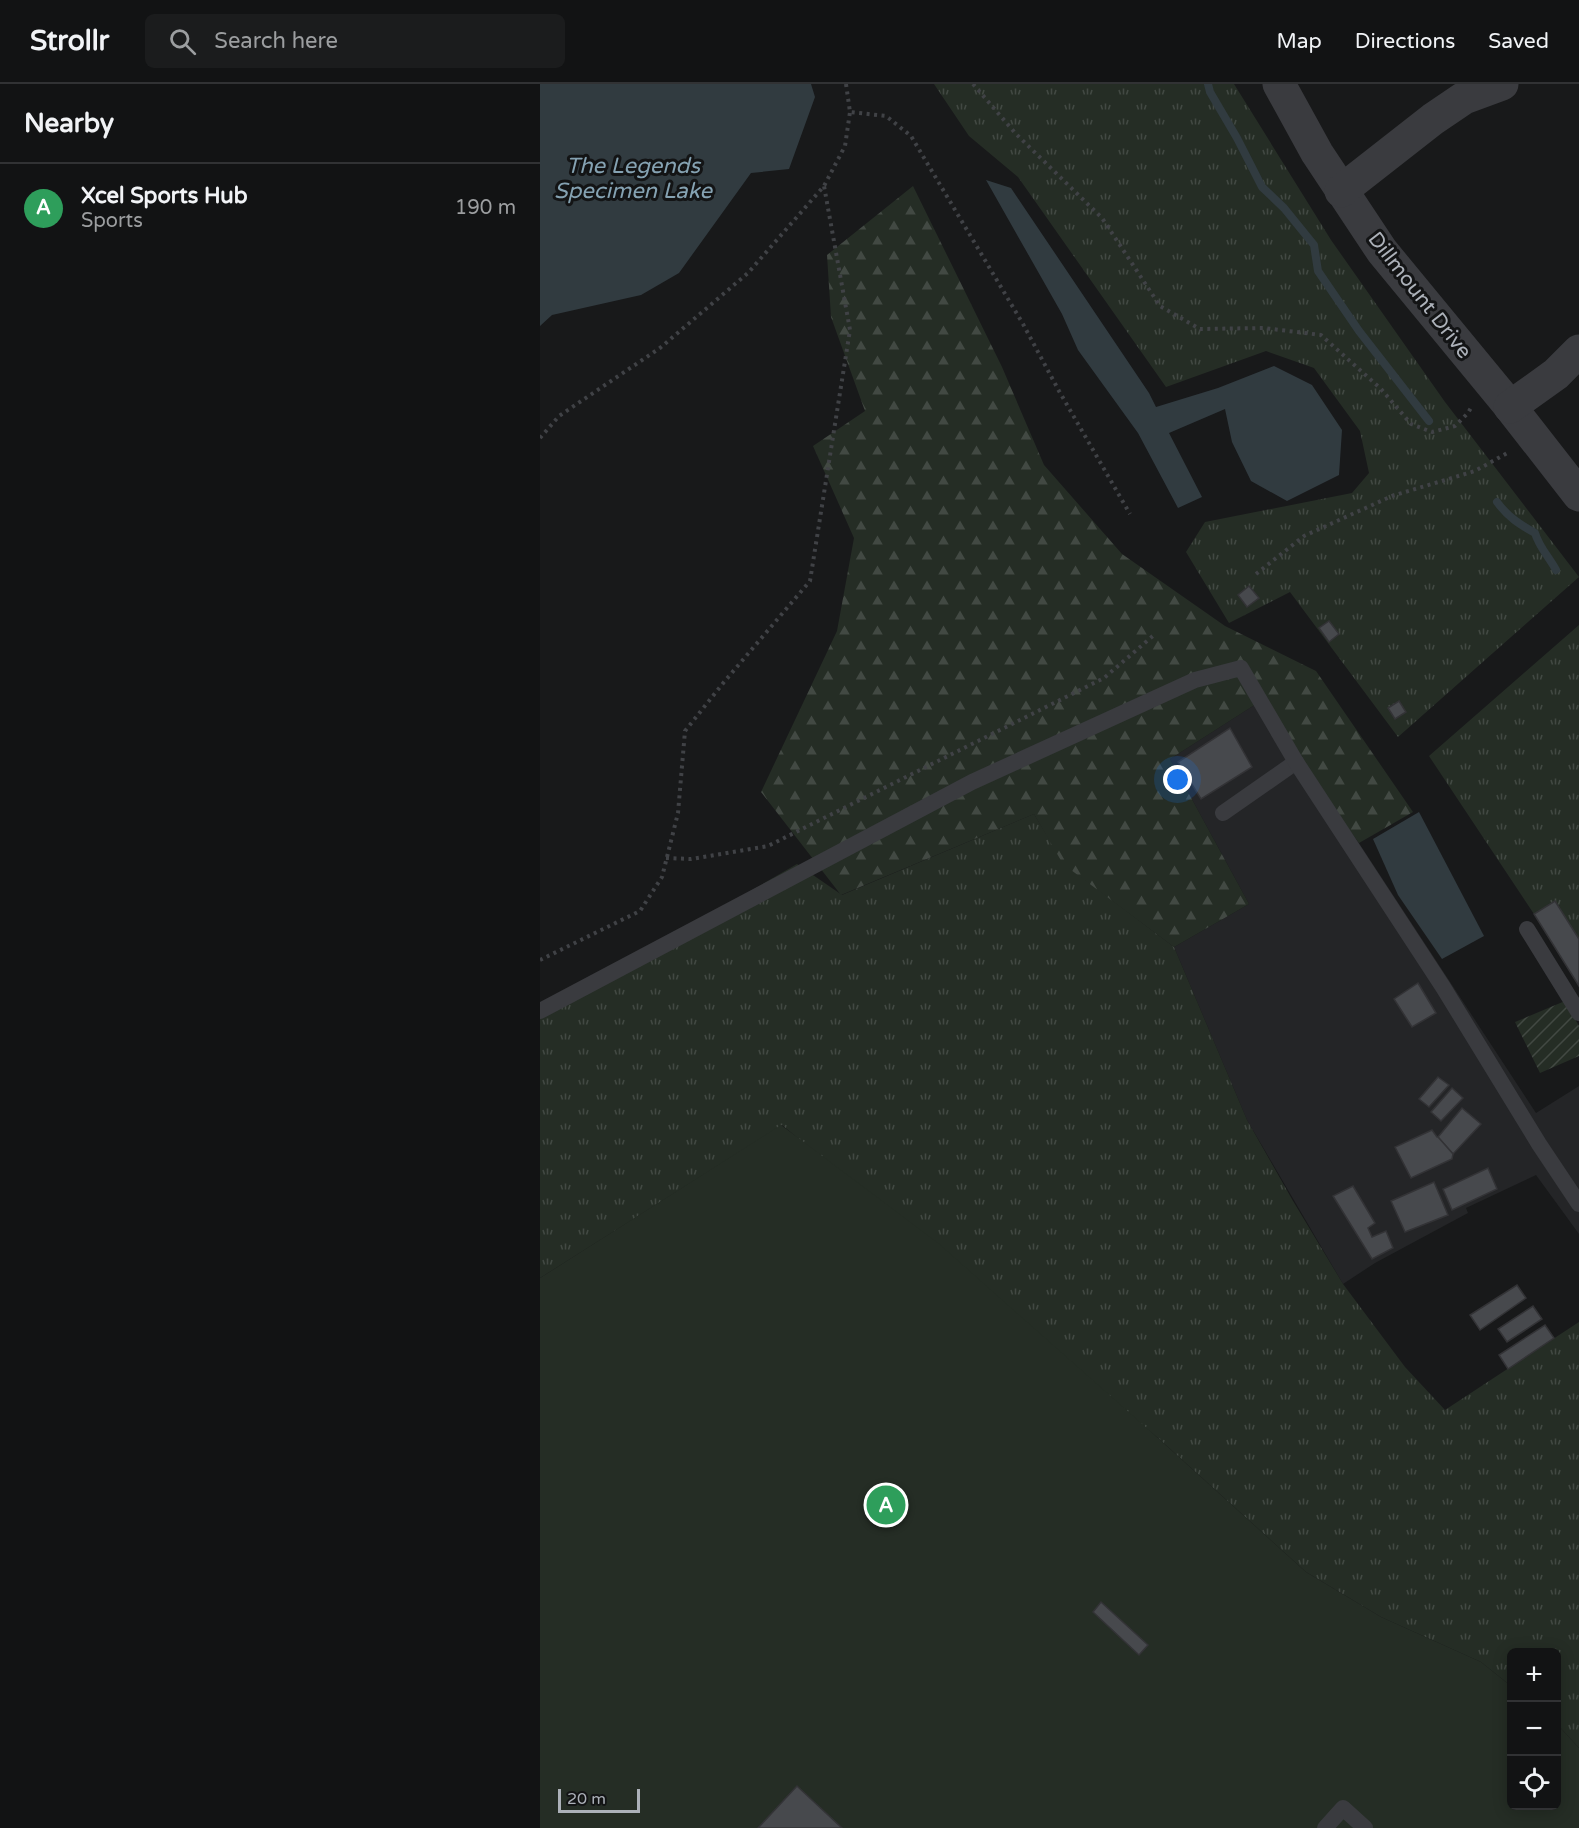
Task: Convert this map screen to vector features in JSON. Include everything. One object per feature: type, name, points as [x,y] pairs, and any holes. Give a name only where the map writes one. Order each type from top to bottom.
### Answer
[{"type":"street","name":"Dillmount Drive","points":[[1279,84],[1317,153],[1382,250],[1579,495]]},
{"type":"street","points":[[1341,191],[1433,118],[1464,98],[1502,84]]},
{"type":"street","points":[[1510,407],[1556,374],[1579,351]]},
{"type":"lane","points":[[540,1011],[972,782],[1195,680],[1241,668],[1296,762],[1443,987],[1539,1144],[1579,1204]]},
{"type":"lane","points":[[1223,813],[1296,762]]},
{"type":"lane","points":[[1527,929],[1579,1013]]},
{"type":"lane","points":[[1325,1828],[1343,1808],[1365,1828]]},
{"type":"path","points":[[540,438],[559,416],[660,348],[748,273],[824,186],[845,146],[850,112],[846,84]]},
{"type":"path","points":[[973,84],[1016,134],[1102,218],[1160,306],[1200,329],[1264,328],[1321,335],[1381,389],[1411,424],[1432,432],[1455,426],[1468,413],[1488,380]]},
{"type":"path","points":[[850,112],[886,116],[911,136],[1023,324],[1130,514]]},
{"type":"path","points":[[540,960],[640,910],[662,876],[678,813],[685,731],[810,580],[850,330],[824,186]]},
{"type":"path","points":[[1256,574],[1304,536],[1392,496],[1475,471],[1534,438]]},
{"type":"path","points":[[666,858],[691,859],[768,846],[1104,678],[1154,635]]},
{"type":"shaded area","points":[[1256,704],[1359,843],[1536,1113],[1579,1086],[1579,1234],[1536,1175],[1466,1208],[1468,1213],[1375,1263],[1343,1284],[1247,1120],[1174,947],[1249,904],[1170,759]]},
{"type":"green space","points":[[934,84],[1234,84],[1331,240],[1445,402],[1579,577],[1398,737],[1290,592],[1229,623],[1186,552],[1205,522],[1352,493],[1369,473],[1360,431],[1314,368],[1266,351],[1166,387],[1018,177],[969,136]]},
{"type":"green space","points":[[913,186],[1002,367],[1044,465],[1122,554],[1225,626],[1316,671],[1413,812],[1359,843],[1256,704],[1170,759],[1249,904],[1174,947],[1063,864],[1034,814],[841,895],[761,792],[837,631],[854,538],[813,446],[865,411],[831,317],[827,255]]},
{"type":"green space","points":[[1579,625],[1579,986],[1429,756]]},
{"type":"green space","points":[[1034,814],[1064,864],[1174,947],[1247,1120],[1293,1201],[1343,1284],[1405,1367],[1445,1410],[1579,1322],[1579,1748],[1561,1728],[1561,1648],[1507,1648],[1507,1683],[1481,1662],[1381,1617],[1306,1572],[1158,1438],[782,1125],[540,1278],[540,1013],[797,864],[842,895]]},
{"type":"green space","points":[[1565,1001],[1579,1026],[1579,1056],[1540,1073],[1515,1022]]},
{"type":"green space","points":[[781,1125],[938,1243],[1306,1572],[1381,1617],[1481,1662],[1507,1683],[1507,1810],[1561,1810],[1561,1728],[1579,1748],[1579,1828],[540,1828],[540,1278]]},
{"type":"water","name":"The Legends Specimen Lake","points":[[540,84],[811,84],[815,97],[789,169],[751,173],[679,273],[641,295],[552,315],[540,326]]},
{"type":"water","points":[[986,180],[1011,188],[1149,393],[1156,407],[1218,388],[1274,366],[1312,385],[1342,430],[1339,475],[1287,501],[1251,481],[1232,442],[1225,409],[1169,433],[1202,497],[1178,508],[1138,433],[1078,350],[1062,314]]},
{"type":"water","points":[[1419,812],[1484,936],[1442,959],[1398,895],[1373,839]]},
{"type":"building","points":[[1249,586],[1259,598],[1247,607],[1238,595]]},
{"type":"building","points":[[1329,621],[1339,634],[1329,642],[1319,628]]},
{"type":"building","points":[[1399,701],[1406,712],[1395,719],[1388,708]]},
{"type":"building","points":[[1230,728],[1252,767],[1201,799],[1178,762]]},
{"type":"building","points":[[1555,901],[1579,939],[1579,986],[1534,914]]},
{"type":"building","points":[[1418,983],[1436,1013],[1412,1027],[1394,999]]},
{"type":"building","points":[[1438,1077],[1449,1085],[1429,1107],[1419,1099]]},
{"type":"building","points":[[1452,1088],[1463,1098],[1441,1121],[1431,1112]]},
{"type":"building","points":[[1462,1108],[1481,1124],[1453,1154],[1438,1137]]},
{"type":"building","points":[[1432,1130],[1453,1154],[1452,1159],[1411,1178],[1395,1147]]},
{"type":"building","points":[[1488,1168],[1497,1189],[1452,1210],[1443,1189]]},
{"type":"building","points":[[1434,1182],[1448,1215],[1405,1232],[1391,1201]]},
{"type":"building","points":[[1353,1186],[1375,1223],[1368,1228],[1372,1237],[1386,1231],[1393,1248],[1372,1259],[1333,1196]]},
{"type":"building","points":[[1517,1285],[1526,1298],[1480,1330],[1470,1315]]},
{"type":"building","points":[[1533,1306],[1542,1319],[1507,1342],[1498,1329]]},
{"type":"building","points":[[1545,1325],[1554,1338],[1508,1369],[1499,1355]]},
{"type":"building","points":[[1101,1602],[1148,1645],[1139,1655],[1093,1612]]},
{"type":"building","points":[[797,1786],[842,1828],[758,1828]]},
{"type":"waterway","points":[[1208,84],[1210,92],[1262,187],[1284,208],[1314,245],[1318,271],[1359,331],[1429,421]]},
{"type":"waterway","points":[[1497,502],[1514,520],[1535,533],[1556,570]]},
{"type":"place","name":"Xcel Sports Hub","points":[[886,1505]]}]
